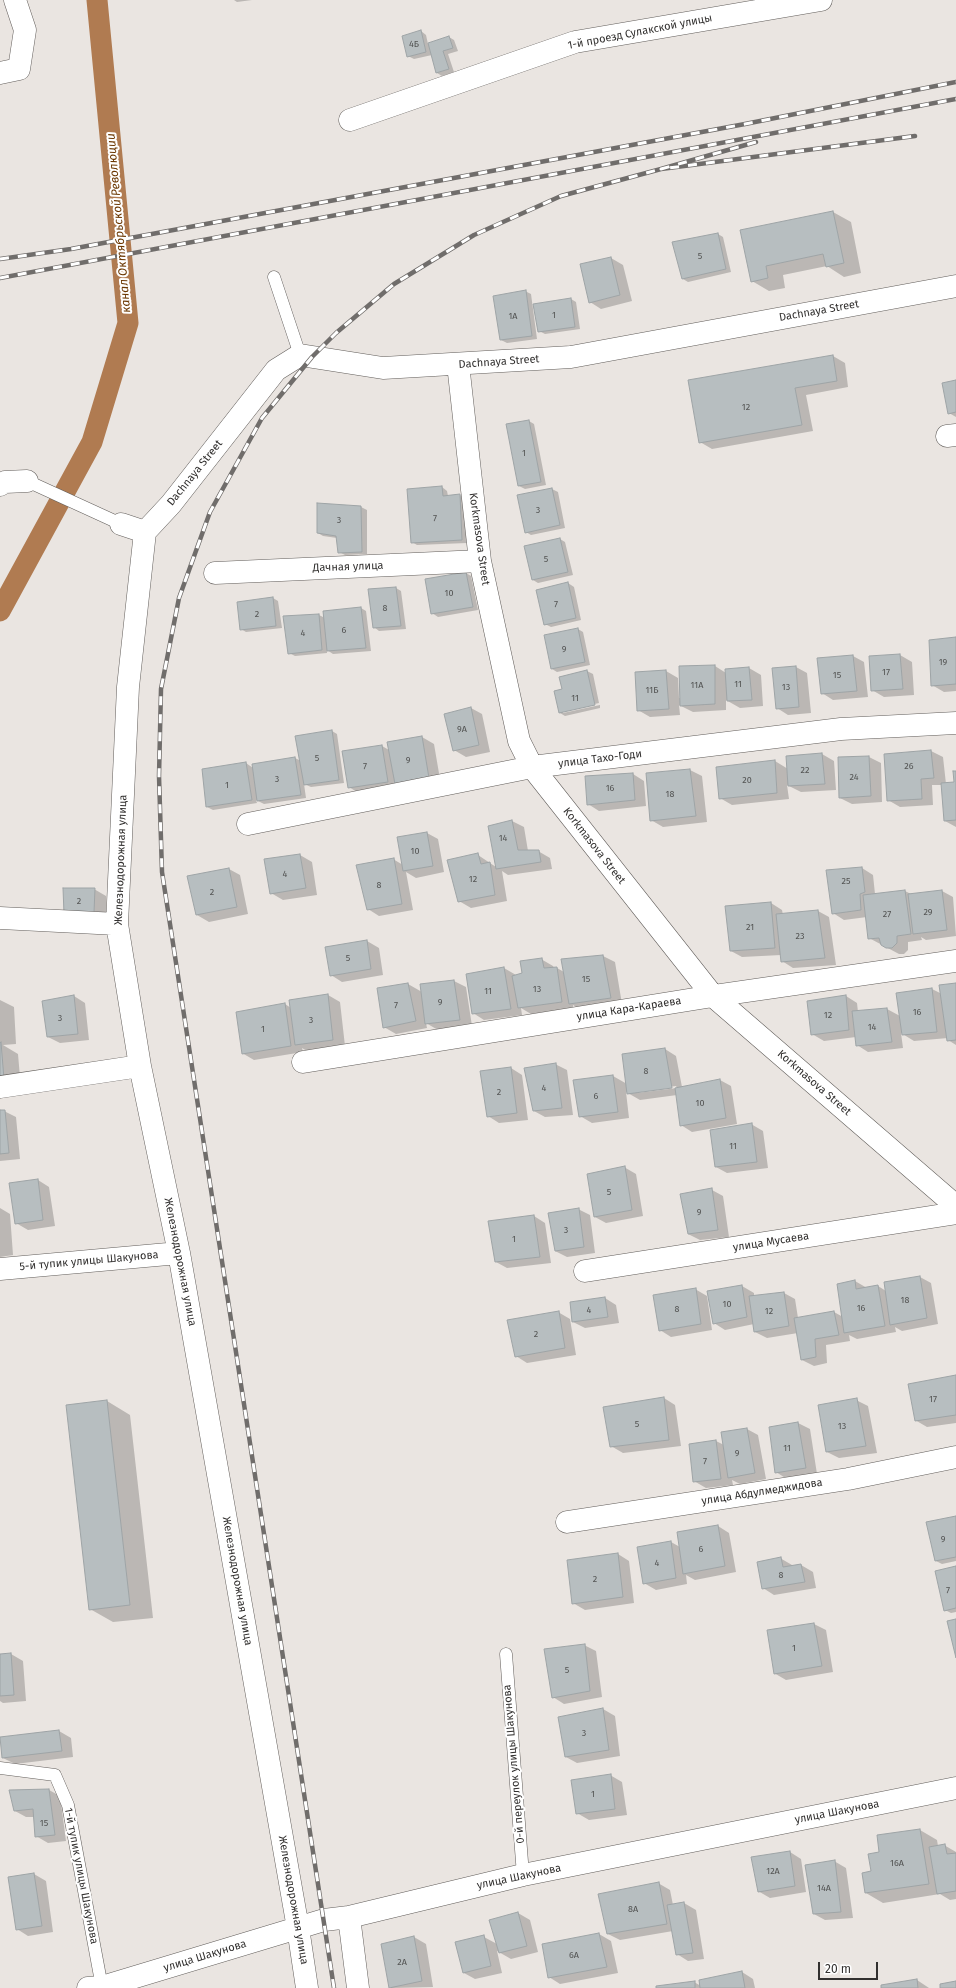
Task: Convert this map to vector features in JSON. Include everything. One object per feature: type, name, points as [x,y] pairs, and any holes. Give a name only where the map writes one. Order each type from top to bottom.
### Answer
[{"type":"street","points":[[9,71],[25,30],[15,0]]},
{"type":"street","name":"1-й проезд Сулакской улицы","points":[[350,120],[575,42],[821,0]]},
{"type":"street","name":"Dachnaya Street","points":[[145,532],[171,504],[276,370],[300,355],[383,368],[571,357],[956,286]]},
{"type":"street","name":"Korkmasova Street","points":[[458,364],[480,561],[518,741],[532,767],[712,996],[956,1206]]},
{"type":"street","points":[[0,485],[5,482],[27,481]]},
{"type":"street","points":[[121,524],[145,532]]},
{"type":"street","name":"Железнодорожная улица","points":[[145,532],[128,687],[117,924],[140,1066],[179,1253],[298,1928],[307,1988]]},
{"type":"street","name":"Дачная улица","points":[[215,573],[480,561]]},
{"type":"street","name":"улица Тахо-Годи","points":[[248,824],[532,767],[841,729],[956,723]]},
{"type":"street","points":[[0,918],[117,924]]},
{"type":"street","name":"улица Кара-Караева","points":[[303,1062],[712,996],[956,961]]},
{"type":"street","points":[[0,1087],[140,1066]]},
{"type":"street","name":"улица Мусаева","points":[[585,1271],[956,1213]]},
{"type":"street","name":"5-й тупик улицы Шакунова","points":[[0,1269],[179,1253]]},
{"type":"street","name":"улица Абдулмеджидова","points":[[567,1522],[848,1479],[956,1457]]},
{"type":"street","name":"улица Шакунова","points":[[97,1988],[324,1920],[349,1917],[523,1875],[956,1788]]},
{"type":"street","points":[[349,1917],[358,1988]]},
{"type":"lane","points":[[274,277],[300,355]]},
{"type":"lane","points":[[27,481],[121,524]]},
{"type":"lane","name":"0-й переулок улицы Шакунова","points":[[506,1654],[523,1875]]},
{"type":"lane","name":"1-й тупик улицы Шакунова","points":[[0,1768],[55,1775],[68,1805],[97,1988]]},
{"type":"building","points":[[421,30],[426,52],[407,57],[402,36]]},
{"type":"building","points":[[449,36],[453,48],[443,51],[449,69],[436,73],[428,43]]},
{"type":"building","points":[[833,211],[844,263],[826,267],[823,254],[766,266],[768,278],[751,282],[740,230]]},
{"type":"building","points":[[718,233],[726,269],[682,279],[672,242]]},
{"type":"building","points":[[611,257],[620,295],[589,303],[580,264]]},
{"type":"building","points":[[526,290],[532,336],[500,340],[493,296]]},
{"type":"building","points":[[571,298],[575,327],[538,332],[533,304]]},
{"type":"building","points":[[833,355],[837,381],[795,388],[802,425],[699,443],[688,380]]},
{"type":"building","points":[[956,380],[956,412],[948,414],[942,383]]},
{"type":"building","points":[[529,420],[541,482],[518,486],[506,424]]},
{"type":"building","points":[[442,486],[443,496],[460,494],[462,540],[411,543],[407,489]]},
{"type":"building","points":[[552,488],[560,525],[525,533],[517,495]]},
{"type":"building","points":[[317,503],[361,506],[362,552],[338,553],[336,536],[317,533]]},
{"type":"building","points":[[560,538],[568,572],[532,580],[524,546]]},
{"type":"building","points":[[466,572],[473,607],[431,614],[425,579]]},
{"type":"building","points":[[568,582],[576,618],[544,625],[536,590]]},
{"type":"building","points":[[396,587],[401,626],[373,628],[368,589]]},
{"type":"building","points":[[273,597],[276,626],[240,630],[237,602]]},
{"type":"building","points":[[361,607],[366,648],[327,651],[323,611]]},
{"type":"building","points":[[319,614],[322,650],[288,654],[283,616]]},
{"type":"building","points":[[578,628],[585,662],[551,669],[544,635]]},
{"type":"building","points":[[956,637],[956,684],[931,686],[929,640]]},
{"type":"building","points":[[900,654],[903,689],[871,691],[869,656]]},
{"type":"building","points":[[853,655],[857,691],[821,694],[817,658]]},
{"type":"building","points":[[715,665],[715,704],[680,706],[679,666]]},
{"type":"building","points":[[796,666],[799,707],[776,709],[772,668]]},
{"type":"building","points":[[749,667],[752,700],[727,701],[725,669]]},
{"type":"building","points":[[587,670],[595,705],[559,713],[554,691],[562,689],[559,677]]},
{"type":"building","points":[[666,670],[669,709],[637,711],[635,672]]},
{"type":"building","points":[[471,707],[479,745],[453,751],[444,714]]},
{"type":"building","points":[[332,730],[339,780],[304,785],[295,736]]},
{"type":"building","points":[[422,736],[429,778],[395,784],[387,742]]},
{"type":"building","points":[[382,745],[388,782],[348,788],[342,751]]},
{"type":"building","points":[[931,750],[934,778],[921,779],[922,799],[887,801],[884,754]]},
{"type":"building","points":[[822,753],[825,784],[788,786],[786,756]]},
{"type":"building","points":[[869,756],[871,796],[839,798],[838,757]]},
{"type":"building","points":[[295,757],[301,795],[257,801],[252,764]]},
{"type":"building","points":[[775,760],[777,793],[719,799],[716,767]]},
{"type":"building","points":[[246,762],[252,800],[206,807],[202,769]]},
{"type":"building","points":[[690,769],[696,816],[650,821],[646,773]]},
{"type":"building","points":[[953,771],[956,771],[956,820],[944,821],[941,783],[954,782]]},
{"type":"building","points":[[633,773],[635,800],[587,805],[585,776]]},
{"type":"building","points":[[512,820],[518,850],[539,850],[541,862],[496,869],[488,826]]},
{"type":"building","points":[[427,832],[433,866],[403,871],[397,837]]},
{"type":"building","points":[[478,853],[481,864],[490,862],[495,895],[458,902],[447,860]]},
{"type":"building","points":[[300,854],[306,888],[270,894],[264,859]]},
{"type":"building","points":[[394,858],[402,904],[367,910],[356,865]]},
{"type":"building","points":[[862,867],[865,892],[860,894],[861,910],[832,914],[826,870]]},
{"type":"building","points":[[229,868],[237,907],[196,915],[187,876]]},
{"type":"building","points":[[63,888],[95,888],[94,913],[64,914]]},
{"type":"building","points":[[905,890],[911,934],[897,936],[897,943],[892,948],[886,948],[881,945],[879,938],[868,939],[863,895]]},
{"type":"building","points":[[942,890],[947,930],[913,934],[908,894]]},
{"type":"building","points":[[771,902],[775,948],[730,951],[725,906]]},
{"type":"building","points":[[818,910],[825,958],[781,962],[776,914]]},
{"type":"building","points":[[367,940],[371,969],[330,976],[325,947]]},
{"type":"building","points":[[603,955],[611,998],[569,1004],[561,959]]},
{"type":"building","points":[[542,958],[544,968],[557,967],[562,1002],[518,1008],[512,976],[522,973],[520,961]]},
{"type":"building","points":[[504,967],[511,1009],[472,1014],[466,974]]},
{"type":"building","points":[[454,980],[460,1020],[425,1024],[420,984]]},
{"type":"building","points":[[408,983],[416,1021],[383,1028],[377,988]]},
{"type":"building","points":[[956,983],[956,1040],[947,1041],[939,985]]},
{"type":"building","points":[[932,988],[937,1032],[902,1035],[896,993]]},
{"type":"building","points":[[328,994],[333,1040],[295,1045],[289,1000]]},
{"type":"building","points":[[74,995],[78,1034],[47,1037],[42,1001]]},
{"type":"building","points":[[846,995],[849,1030],[811,1035],[807,1001]]},
{"type":"building","points":[[285,1003],[291,1046],[242,1054],[236,1012]]},
{"type":"building","points":[[887,1008],[892,1042],[856,1046],[852,1011]]},
{"type":"building","points":[[1,1042],[4,1079],[0,1079]]},
{"type":"building","points":[[665,1048],[672,1088],[627,1094],[622,1054]]},
{"type":"building","points":[[556,1063],[562,1108],[533,1111],[524,1068]]},
{"type":"building","points":[[511,1067],[517,1113],[487,1117],[480,1071]]},
{"type":"building","points":[[613,1075],[618,1112],[579,1117],[573,1080]]},
{"type":"building","points":[[720,1079],[726,1118],[680,1126],[675,1088]]},
{"type":"building","points":[[0,1110],[5,1110],[9,1153],[0,1154]]},
{"type":"building","points":[[752,1123],[757,1162],[715,1167],[710,1130]]},
{"type":"building","points":[[625,1166],[632,1210],[594,1217],[587,1174]]},
{"type":"building","points":[[38,1179],[43,1220],[15,1224],[9,1183]]},
{"type":"building","points":[[712,1188],[718,1230],[688,1234],[680,1194]]},
{"type":"building","points":[[579,1208],[584,1247],[555,1251],[548,1213]]},
{"type":"building","points":[[534,1215],[540,1257],[495,1262],[488,1221]]},
{"type":"building","points":[[920,1276],[927,1318],[890,1325],[884,1282]]},
{"type":"building","points":[[855,1280],[856,1289],[878,1285],[885,1326],[844,1333],[837,1284]]},
{"type":"building","points":[[742,1285],[747,1317],[713,1324],[707,1291]]},
{"type":"building","points":[[696,1288],[701,1324],[659,1331],[653,1295]]},
{"type":"building","points":[[784,1292],[789,1326],[754,1332],[749,1296]]},
{"type":"building","points":[[605,1297],[608,1317],[572,1322],[570,1302]]},
{"type":"building","points":[[559,1311],[565,1348],[515,1357],[507,1320]]},
{"type":"building","points":[[834,1311],[839,1335],[815,1339],[816,1357],[801,1360],[794,1318]]},
{"type":"building","points":[[956,1375],[956,1415],[915,1421],[908,1384]]},
{"type":"building","points":[[664,1397],[669,1440],[610,1447],[603,1407]]},
{"type":"building","points":[[857,1398],[866,1446],[826,1452],[818,1405]]},
{"type":"building","points":[[107,1400],[130,1605],[89,1610],[66,1405]]},
{"type":"building","points":[[798,1422],[806,1468],[775,1473],[769,1427]]},
{"type":"building","points":[[747,1428],[755,1473],[728,1478],[721,1432]]},
{"type":"building","points":[[716,1440],[721,1479],[693,1482],[689,1444]]},
{"type":"building","points":[[956,1516],[956,1557],[935,1561],[926,1522]]},
{"type":"building","points":[[718,1525],[725,1566],[683,1574],[677,1532]]},
{"type":"building","points":[[671,1541],[676,1578],[643,1584],[637,1547]]},
{"type":"building","points":[[618,1553],[623,1597],[572,1604],[567,1560]]},
{"type":"building","points":[[781,1557],[783,1567],[801,1564],[805,1582],[762,1589],[757,1562]]},
{"type":"building","points":[[956,1566],[956,1608],[944,1611],[935,1571]]},
{"type":"building","points":[[956,1619],[956,1658],[947,1621]]},
{"type":"building","points":[[814,1623],[822,1666],[774,1674],[767,1630]]},
{"type":"building","points":[[585,1644],[590,1691],[552,1698],[544,1649]]},
{"type":"building","points":[[11,1653],[14,1695],[0,1696],[0,1654]]},
{"type":"building","points":[[603,1708],[609,1750],[565,1757],[558,1717]]},
{"type":"building","points":[[59,1730],[62,1751],[2,1758],[0,1737]]},
{"type":"building","points":[[611,1774],[615,1809],[576,1814],[571,1780]]},
{"type":"building","points":[[49,1789],[55,1835],[35,1837],[33,1809],[14,1811],[9,1790]]},
{"type":"building","points":[[920,1829],[929,1884],[865,1893],[862,1873],[871,1871],[868,1854],[879,1852],[877,1835]]},
{"type":"building","points":[[945,1844],[947,1854],[956,1853],[956,1891],[937,1894],[929,1847]]},
{"type":"building","points":[[790,1851],[795,1886],[758,1892],[751,1857]]},
{"type":"building","points":[[835,1860],[841,1912],[813,1914],[805,1865]]},
{"type":"building","points":[[34,1873],[42,1926],[16,1930],[8,1877]]},
{"type":"building","points":[[659,1882],[667,1924],[607,1934],[598,1894]]},
{"type":"building","points":[[684,1902],[693,1953],[676,1955],[667,1905]]},
{"type":"building","points":[[518,1912],[527,1946],[499,1953],[489,1920]]},
{"type":"building","points":[[599,1933],[607,1967],[548,1978],[542,1944]]},
{"type":"building","points":[[484,1935],[491,1966],[463,1973],[455,1942]]},
{"type":"building","points":[[414,1936],[422,1981],[389,1988],[381,1944]]},
{"type":"building","points":[[742,1971],[745,1988],[700,1988],[699,1980]]},
{"type":"building","points":[[917,1979],[918,1988],[881,1988],[881,1985]]},
{"type":"building","points":[[695,1981],[695,1988],[656,1988],[656,1986]]},
{"type":"building","points":[[956,1981],[956,1988],[940,1988],[940,1984]]},
{"type":"waterway","name":"канал Октябрьской Революции","points":[[0,611],[92,442],[128,323],[97,0]]},
{"type":"railway","points":[[0,259],[71,249],[745,124],[956,82]]},
{"type":"railway","points":[[0,278],[956,99]]},
{"type":"railway","points":[[756,142],[661,169],[915,136]]},
{"type":"railway","points":[[334,1988],[162,872],[159,776],[161,689],[179,598],[210,512],[262,418],[312,357],[336,333],[394,284],[474,235],[561,196],[661,169]]}]
